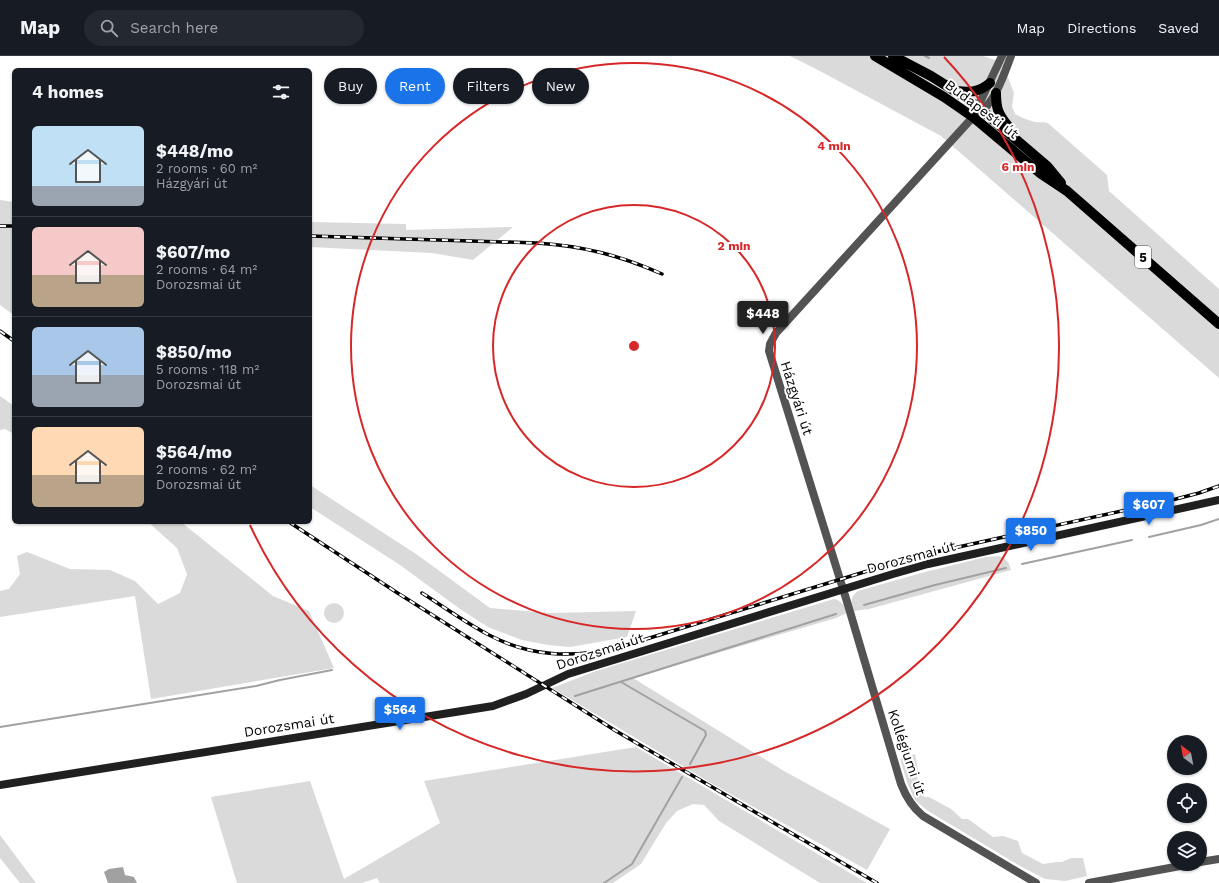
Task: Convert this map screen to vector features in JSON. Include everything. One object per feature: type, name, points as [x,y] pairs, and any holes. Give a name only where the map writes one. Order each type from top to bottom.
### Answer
[{"type":"main road","name":"Budapesti út","points":[[874,56],[944,97],[972,117],[1040,173],[1067,191],[1219,324]]},
{"type":"main road","name":"Budapesti út","points":[[893,56],[931,76],[980,109],[1047,166],[1067,191]]},
{"type":"main road","points":[[955,91],[975,92],[990,83]]},
{"type":"main road","points":[[996,93],[997,109],[1000,117],[1013,131],[1018,140]]},
{"type":"main road","name":"Dorozsmai út","points":[[1201,504],[1219,495]]},
{"type":"main road","name":"Dorozsmai út","points":[[0,784],[493,706],[526,694],[568,674],[928,564],[1219,500]]},
{"type":"street","points":[[980,109],[1002,56]]},
{"type":"street","points":[[980,109],[988,106],[996,93],[1011,56]]},
{"type":"street","name":"Házgyári út","points":[[843,589],[770,355],[770,344],[776,333],[980,109]]},
{"type":"street","name":"Kollégiumi út","points":[[843,589],[901,784],[908,799],[917,811],[924,816],[1036,883]]},
{"type":"street","points":[[1207,861],[1219,859]]},
{"type":"street","points":[[1089,883],[1167,868]]},
{"type":"shaded area","points":[[790,56],[983,56],[1011,65],[1007,75],[1014,93],[1012,107],[1015,114],[1031,121],[1049,124],[1107,175],[1109,191],[1219,289],[1219,378],[941,136]]},
{"type":"shaded area","points":[[0,200],[12,202],[12,314],[0,305]]},
{"type":"shaded area","points":[[312,222],[406,224],[406,230],[513,227],[473,260],[432,253],[312,247]]},
{"type":"shaded area","points":[[0,396],[12,405],[12,433],[5,429],[0,430]]},
{"type":"shaded area","points":[[312,486],[419,556],[490,608],[549,613],[636,611],[627,637],[570,647],[522,640],[488,627],[460,609],[400,565],[312,508]]},
{"type":"shaded area","points":[[150,524],[183,524],[273,596],[309,611],[334,668],[151,699],[135,596],[0,617],[0,591],[9,589],[20,574],[17,556],[27,552],[70,569],[110,570],[135,581],[158,604],[180,593],[187,574],[177,548]]},
{"type":"shaded area","points":[[999,556],[1007,561],[1011,570],[869,609],[854,611],[852,600],[858,591],[925,572],[986,557]]},
{"type":"shaded area","points":[[834,599],[842,604],[847,613],[836,618],[633,678],[784,771],[890,829],[867,870],[716,786],[552,688],[596,671]]},
{"type":"shaded area","points":[[330,603],[338,603],[344,609],[344,617],[338,623],[330,623],[324,617],[324,609]]},
{"type":"shaded area","points":[[636,747],[867,883],[820,883],[719,821],[704,805],[693,804],[677,811],[666,823],[641,864],[613,883],[380,883],[377,878],[362,883],[237,883],[211,797],[310,781],[344,879],[440,823],[424,781]]},
{"type":"shaded area","points":[[915,754],[918,770],[917,777],[924,797],[929,797],[951,809],[962,819],[968,819],[993,837],[1003,836],[1018,841],[1022,853],[1043,864],[1062,862],[1071,858],[1083,858],[1087,876],[1065,881],[1045,879],[1020,866],[928,811],[915,800],[908,785],[900,759]]},
{"type":"shaded area","points":[[0,835],[36,883],[20,883],[0,858]]},
{"type":"shaded area","points":[[123,867],[125,875],[134,877],[137,883],[108,883],[104,872],[109,869]]},
{"type":"waterway","points":[[925,56],[929,58]]},
{"type":"waterway","points":[[1149,537],[1201,525],[1219,519]]},
{"type":"waterway","points":[[1022,564],[1132,540]]},
{"type":"waterway","points":[[864,605],[935,585],[1006,568]]},
{"type":"waterway","points":[[575,696],[836,614]]},
{"type":"waterway","points":[[0,727],[256,686],[332,670]]},
{"type":"waterway","points":[[621,682],[705,731],[706,735],[690,764]]},
{"type":"waterway","points":[[604,883],[632,864],[682,777]]},
{"type":"railway","points":[[0,226],[12,226]]},
{"type":"railway","points":[[312,236],[554,244],[601,252],[662,274]]},
{"type":"railway","points":[[0,331],[12,340]]},
{"type":"railway","points":[[422,593],[480,630],[520,648],[552,654],[600,651],[617,648],[913,557],[1176,499],[1219,486]]},
{"type":"railway","points":[[292,524],[396,592],[616,731],[877,883]]}]
